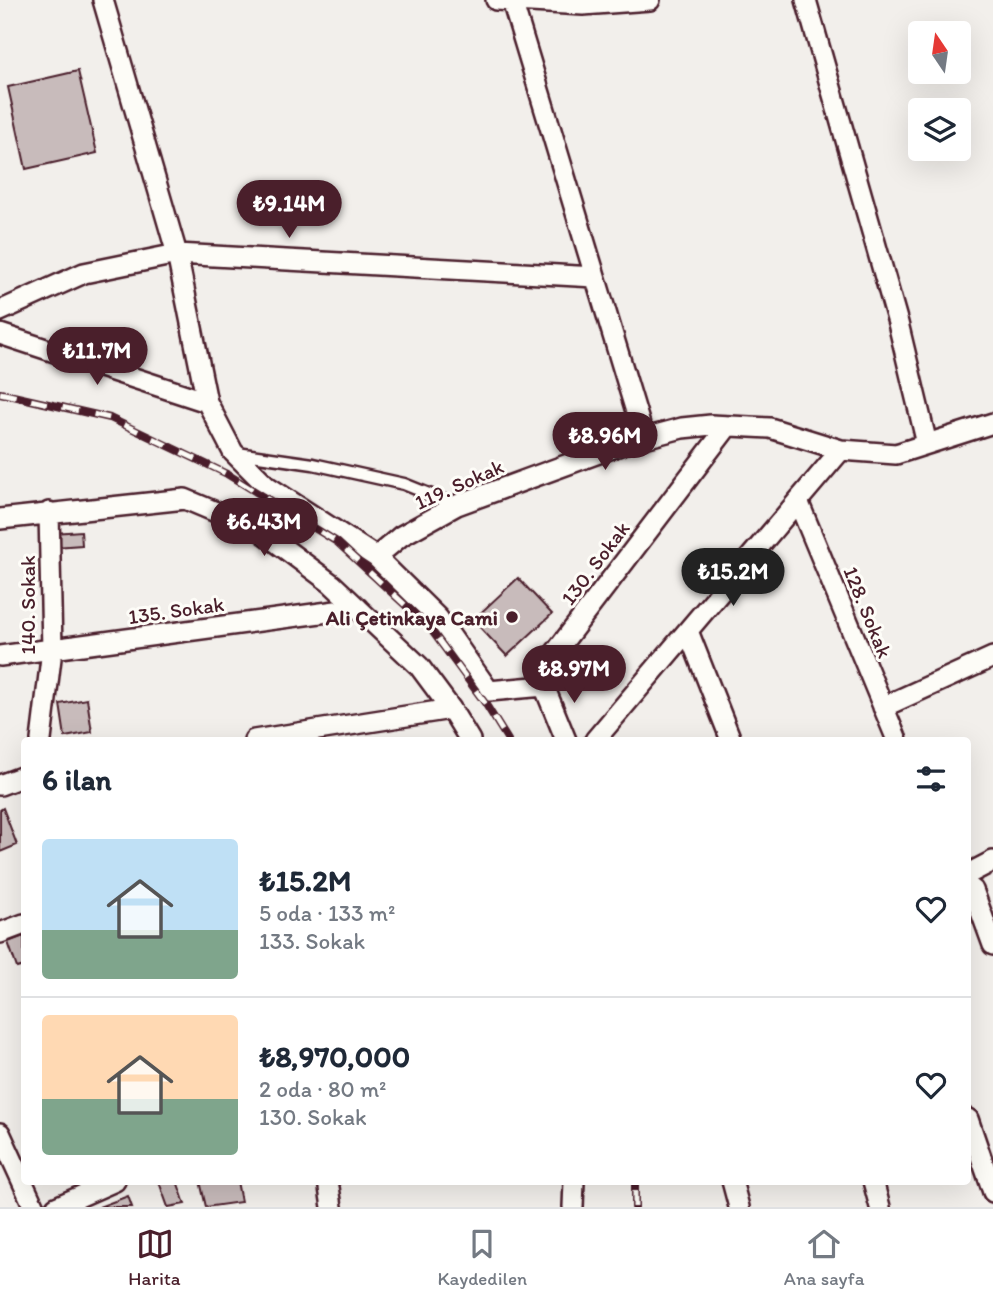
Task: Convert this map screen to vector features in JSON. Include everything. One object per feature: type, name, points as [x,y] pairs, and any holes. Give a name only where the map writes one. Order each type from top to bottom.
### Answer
[{"type":"street","points":[[103,0],[177,254],[207,402],[233,452],[267,486],[376,557],[438,618],[489,691],[544,686],[565,737]]},
{"type":"street","points":[[644,438],[595,277],[504,1],[583,5],[650,0]]},
{"type":"street","points":[[806,0],[898,323],[928,444]]},
{"type":"street","points":[[0,311],[84,273],[177,254],[595,277]]},
{"type":"street","points":[[0,334],[207,402]]},
{"type":"street","name":"119. Sokak","points":[[376,557],[401,536],[457,505],[626,443],[682,428],[770,428],[841,450],[896,454],[993,424]]},
{"type":"street","name":"130. Sokak","points":[[544,686],[548,662],[728,426]]},
{"type":"street","points":[[598,737],[841,450]]},
{"type":"street","points":[[0,519],[185,499],[261,531],[332,584],[419,666],[468,737]]},
{"type":"street","name":"128. Sokak","points":[[798,501],[896,737]]},
{"type":"street","name":"140. Sokak","points":[[41,737],[52,650],[49,512]]},
{"type":"street","name":"135. Sokak","points":[[0,656],[358,608]]},
{"type":"street","points":[[688,631],[730,737]]},
{"type":"street","points":[[883,707],[993,657]]},
{"type":"street","points":[[273,737],[451,709]]},
{"type":"street","points":[[0,785],[21,777]]},
{"type":"street","points":[[971,872],[993,861]]},
{"type":"street","points":[[971,889],[993,945]]},
{"type":"street","points":[[0,933],[21,924]]},
{"type":"street","points":[[971,1128],[993,1192]]},
{"type":"street","points":[[0,1133],[21,1179]]},
{"type":"street","points":[[24,1185],[34,1207]]},
{"type":"street","points":[[56,1207],[106,1185]]},
{"type":"street","points":[[329,1185],[332,1207]]},
{"type":"street","points":[[573,1207],[574,1185]]},
{"type":"street","points":[[733,1185],[739,1207]]},
{"type":"street","points":[[874,1185],[880,1207]]},
{"type":"lane","points":[[233,452],[313,464],[404,484],[457,505]]},
{"type":"building","points":[[78,71],[97,153],[26,169],[8,87]]},
{"type":"building","points":[[81,531],[82,545],[55,547],[54,533]]},
{"type":"building","name":"Ali Çetinkaya Cami","points":[[518,578],[552,614],[507,656],[473,620]]},
{"type":"building","points":[[87,699],[92,732],[65,737],[60,704]]},
{"type":"building","points":[[3,808],[17,845],[0,852],[0,810]]},
{"type":"building","points":[[21,937],[21,967],[17,968],[8,942]]},
{"type":"building","points":[[160,1185],[178,1185],[185,1204],[168,1207]]},
{"type":"building","points":[[201,1185],[238,1185],[241,1202],[206,1207]]},
{"type":"building","points":[[128,1196],[132,1207],[99,1207]]},
{"type":"railway","points":[[0,393],[110,418],[227,474],[337,542],[429,627],[485,703],[506,737]]},
{"type":"railway","points":[[635,1185],[635,1207]]},
{"type":"place","name":"Ali Çetinkaya Cami","points":[[512,617]]}]
